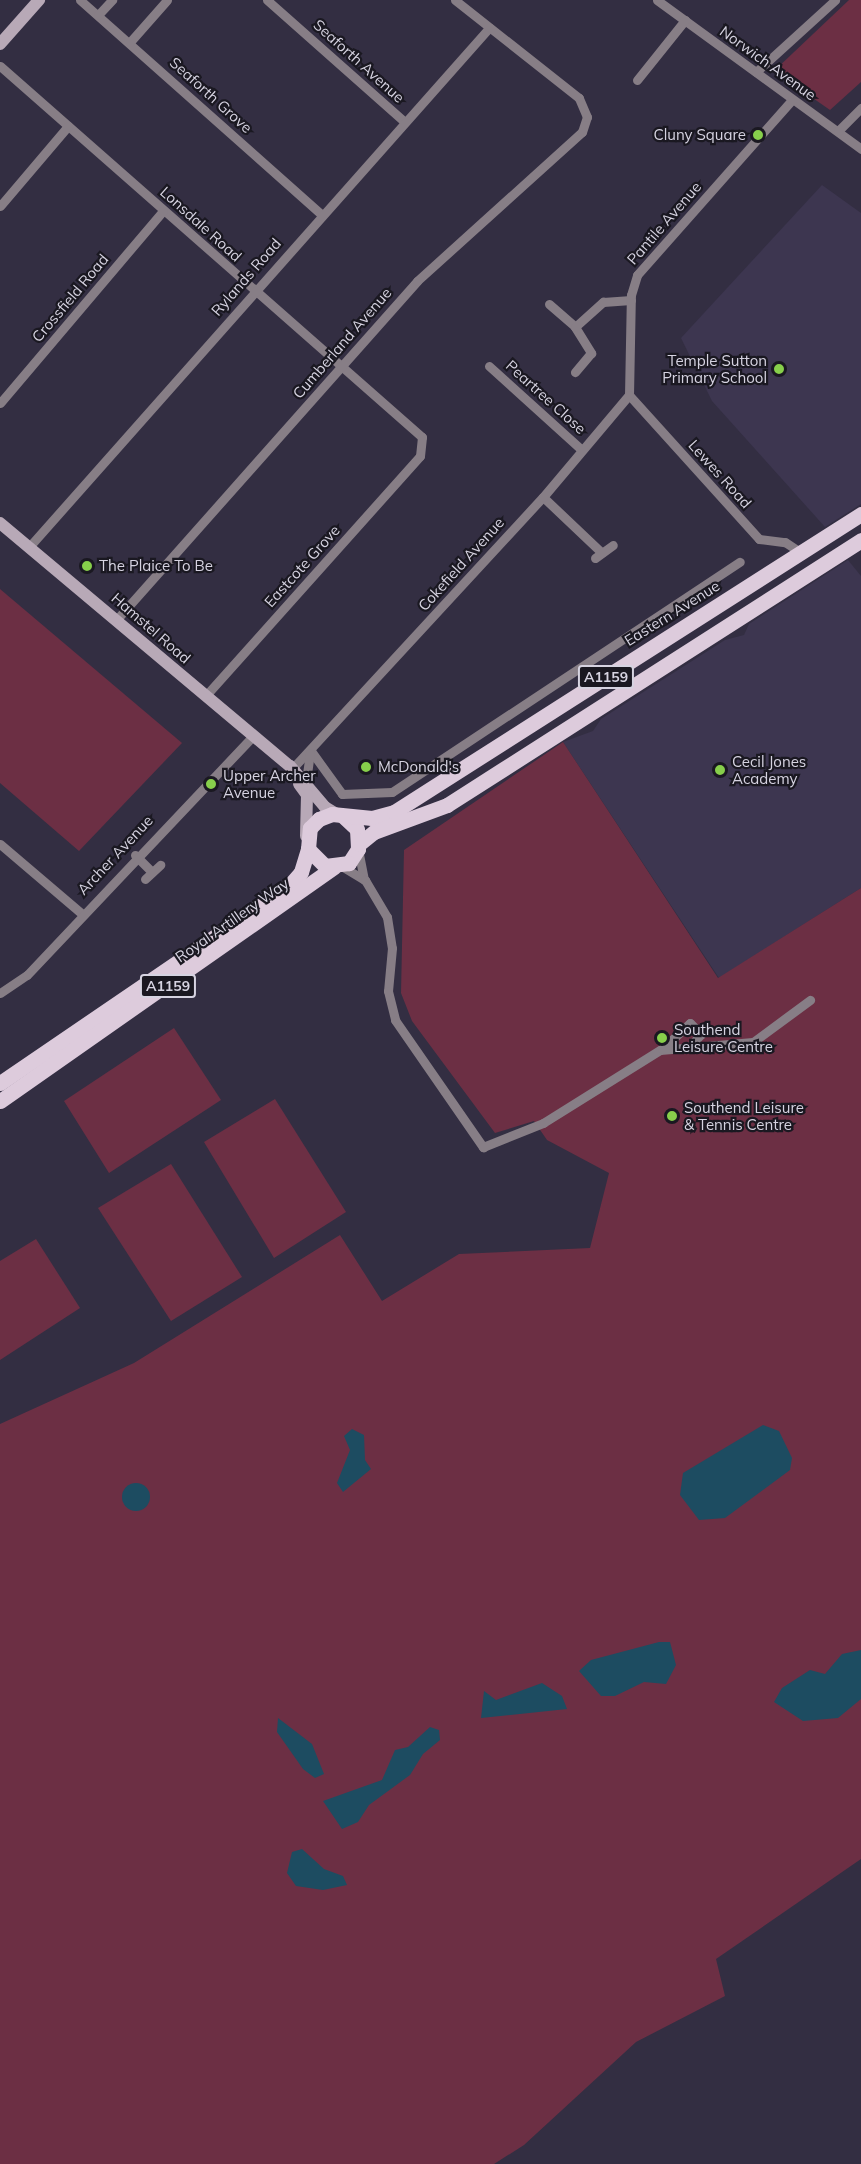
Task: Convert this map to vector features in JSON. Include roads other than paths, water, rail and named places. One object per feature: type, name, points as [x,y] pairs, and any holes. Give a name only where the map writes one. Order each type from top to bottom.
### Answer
[{"type":"main road","name":"Eastern Avenue","points":[[307,844],[319,819],[394,812],[861,514]]},
{"type":"main road","name":"A1159","points":[[359,846],[374,832],[447,805],[861,540]]},
{"type":"main road","points":[[307,844],[316,862],[337,867],[359,846],[357,828],[341,816]]},
{"type":"main road","name":"Royal Artillery Way","points":[[0,1083],[289,886],[301,872],[307,844]]},
{"type":"main road","name":"Royal Artillery Way","points":[[0,1101],[337,867]]},
{"type":"street","points":[[0,44],[39,0]]},
{"type":"street","name":"Seaforth Grove","points":[[80,0],[321,214]]},
{"type":"street","points":[[98,15],[112,0]]},
{"type":"street","points":[[130,42],[167,0]]},
{"type":"street","name":"Seaforth Avenue","points":[[267,0],[404,121]]},
{"type":"street","points":[[455,0],[489,28]]},
{"type":"street","name":"Norwich Avenue","points":[[657,0],[861,149]]},
{"type":"street","points":[[756,72],[835,0]]},
{"type":"street","points":[[638,80],[685,20]]},
{"type":"street","name":"Rylands Road","points":[[29,547],[253,290],[489,28]]},
{"type":"street","name":"Cumberland Avenue","points":[[118,618],[438,258],[578,137],[587,117],[579,98],[489,28]]},
{"type":"street","name":"Lonsdale Road","points":[[0,66],[253,290],[418,432],[423,442],[420,456]]},
{"type":"street","name":"Pantile Avenue","points":[[629,395],[631,300],[637,275],[792,100]]},
{"type":"street","points":[[838,130],[861,108]]},
{"type":"street","points":[[0,206],[68,126]]},
{"type":"street","name":"Crossfield Road","points":[[0,403],[163,211]]},
{"type":"street","points":[[575,327],[603,302],[631,300]]},
{"type":"street","points":[[549,304],[575,327],[591,355],[575,372]]},
{"type":"street","name":"Peartree Close","points":[[489,366],[582,450]]},
{"type":"street","name":"Cokefield Avenue","points":[[290,766],[311,751],[543,496],[629,395]]},
{"type":"street","name":"Lewes Road","points":[[629,395],[759,539],[785,542],[800,552]]},
{"type":"street","name":"Eastcote Grove","points":[[206,695],[420,456]]},
{"type":"street","points":[[543,496],[598,555],[613,545]]},
{"type":"street","name":"Hamstel Road","points":[[0,523],[118,618],[252,736],[303,783],[325,807],[341,816]]},
{"type":"street","points":[[311,751],[342,795],[392,792],[740,562]]},
{"type":"street","name":"Hamstel Road","points":[[252,736],[290,766],[303,783],[307,795],[307,844]]},
{"type":"street","name":"Archer Avenue","points":[[0,993],[27,975],[135,855],[252,736]]},
{"type":"street","points":[[303,783],[311,751]]},
{"type":"street","points":[[0,844],[81,914]]},
{"type":"street","points":[[359,846],[365,880],[390,926],[388,991],[395,1020],[483,1147],[543,1123],[660,1050],[690,1023],[701,1034],[691,1045]]},
{"type":"street","points":[[135,855],[149,876],[160,864]]},
{"type":"street","points":[[337,867],[365,880]]},
{"type":"street","points":[[660,1050],[691,1045],[753,1042],[810,1000]]},
{"type":"water","points":[[763,1425],[779,1431],[792,1458],[790,1470],[725,1518],[699,1520],[680,1495],[683,1473]]},
{"type":"water","points":[[352,1429],[364,1435],[365,1460],[371,1469],[343,1492],[337,1483],[350,1450],[344,1436]]},
{"type":"water","points":[[136,1483],[146,1487],[150,1497],[146,1507],[136,1511],[126,1507],[122,1497],[126,1487]]},
{"type":"water","points":[[659,1642],[670,1642],[676,1665],[666,1684],[644,1682],[615,1696],[601,1696],[579,1671],[591,1660]]},
{"type":"water","points":[[861,1650],[861,1699],[838,1718],[803,1721],[774,1702],[782,1688],[810,1670],[825,1674],[842,1654]]},
{"type":"water","points":[[542,1683],[562,1696],[567,1709],[481,1718],[484,1691],[496,1700]]},
{"type":"water","points":[[278,1718],[312,1744],[324,1774],[315,1778],[303,1769],[277,1732]]},
{"type":"water","points":[[430,1727],[439,1730],[440,1740],[423,1754],[410,1775],[369,1805],[358,1822],[342,1829],[323,1801],[382,1780],[395,1750],[408,1747]]},
{"type":"water","points":[[302,1849],[324,1869],[343,1876],[347,1885],[323,1890],[296,1886],[287,1873],[292,1852]]},
{"type":"place","name":"Cluny Square","points":[[758,135]]},
{"type":"place","name":"Temple Sutton Primary School","points":[[779,369]]},
{"type":"place","name":"The Plaice To Be","points":[[87,566]]},
{"type":"place","name":"McDonald's","points":[[366,767]]},
{"type":"place","name":"Cecil Jones Academy","points":[[720,770]]},
{"type":"place","name":"Upper Archer Avenue","points":[[211,784]]},
{"type":"place","name":"Southend Leisure Centre","points":[[662,1038]]},
{"type":"place","name":"Southend Leisure & Tennis Centre","points":[[672,1116]]}]
